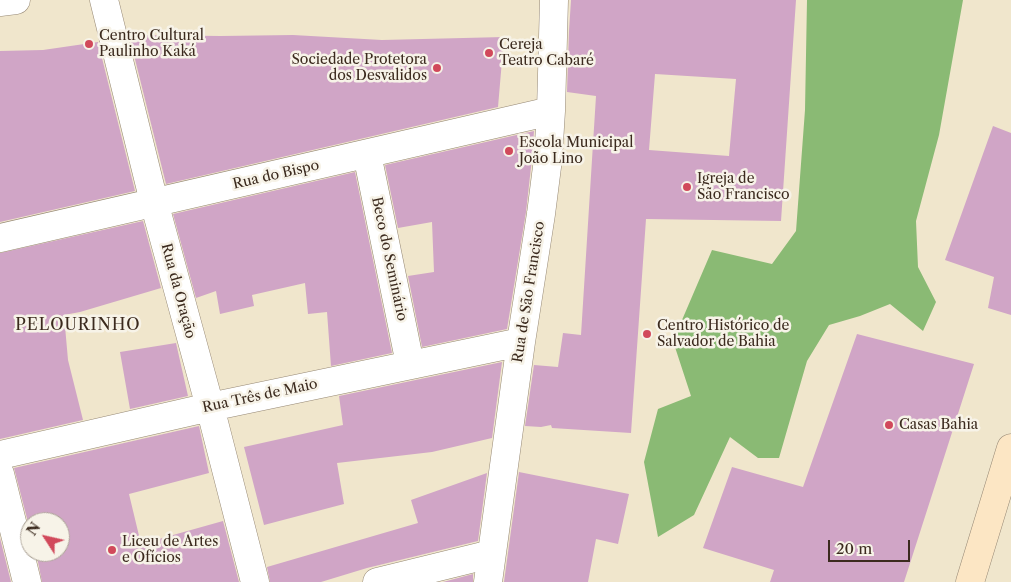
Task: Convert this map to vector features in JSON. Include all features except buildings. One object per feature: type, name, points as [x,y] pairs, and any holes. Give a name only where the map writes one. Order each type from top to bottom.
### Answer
[{"type":"main road","points":[[970,582],[1011,448]]},
{"type":"street","points":[[0,2],[16,0]]},
{"type":"street","name":"Rua da Oração","points":[[104,0],[154,202],[255,582]]},
{"type":"street","name":"Rua de São Francisco","points":[[488,582],[548,159],[554,0]]},
{"type":"street","name":"Rua do Bispo","points":[[0,238],[551,110]]},
{"type":"street","name":"Beco do Seminário","points":[[367,154],[410,364]]},
{"type":"street","name":"Rua Três de Maio","points":[[0,455],[210,407],[521,342]]},
{"type":"street","points":[[0,474],[27,582]]},
{"type":"street","points":[[377,582],[491,554]]},
{"type":"green space","points":[[807,0],[963,0],[939,135],[916,221],[918,267],[936,302],[923,331],[890,304],[860,316],[829,325],[807,361],[779,458],[758,458],[730,437],[694,515],[658,537],[644,462],[658,409],[691,396],[673,341],[712,250],[772,264],[796,231],[805,110]]},
{"type":"place","name":"Centro Cultural Paulinho Kaká","points":[[89,44]]},
{"type":"place","name":"Cereja Teatro Cabaré","points":[[489,53]]},
{"type":"place","name":"Sociedade Protetora dos Desvalidos","points":[[437,68]]},
{"type":"place","name":"Escola Municipal João Lino","points":[[509,151]]},
{"type":"place","name":"Igreja de São Francisco","points":[[687,187]]},
{"type":"place","name":"Centro Histórico de Salvador de Bahia","points":[[647,334]]},
{"type":"place","name":"Casas Bahia","points":[[889,425]]},
{"type":"place","name":"Liceu de Artes e Ofícios","points":[[112,550]]},
{"type":"district","name":"PELOURINHO","points":[[78,325]]}]
